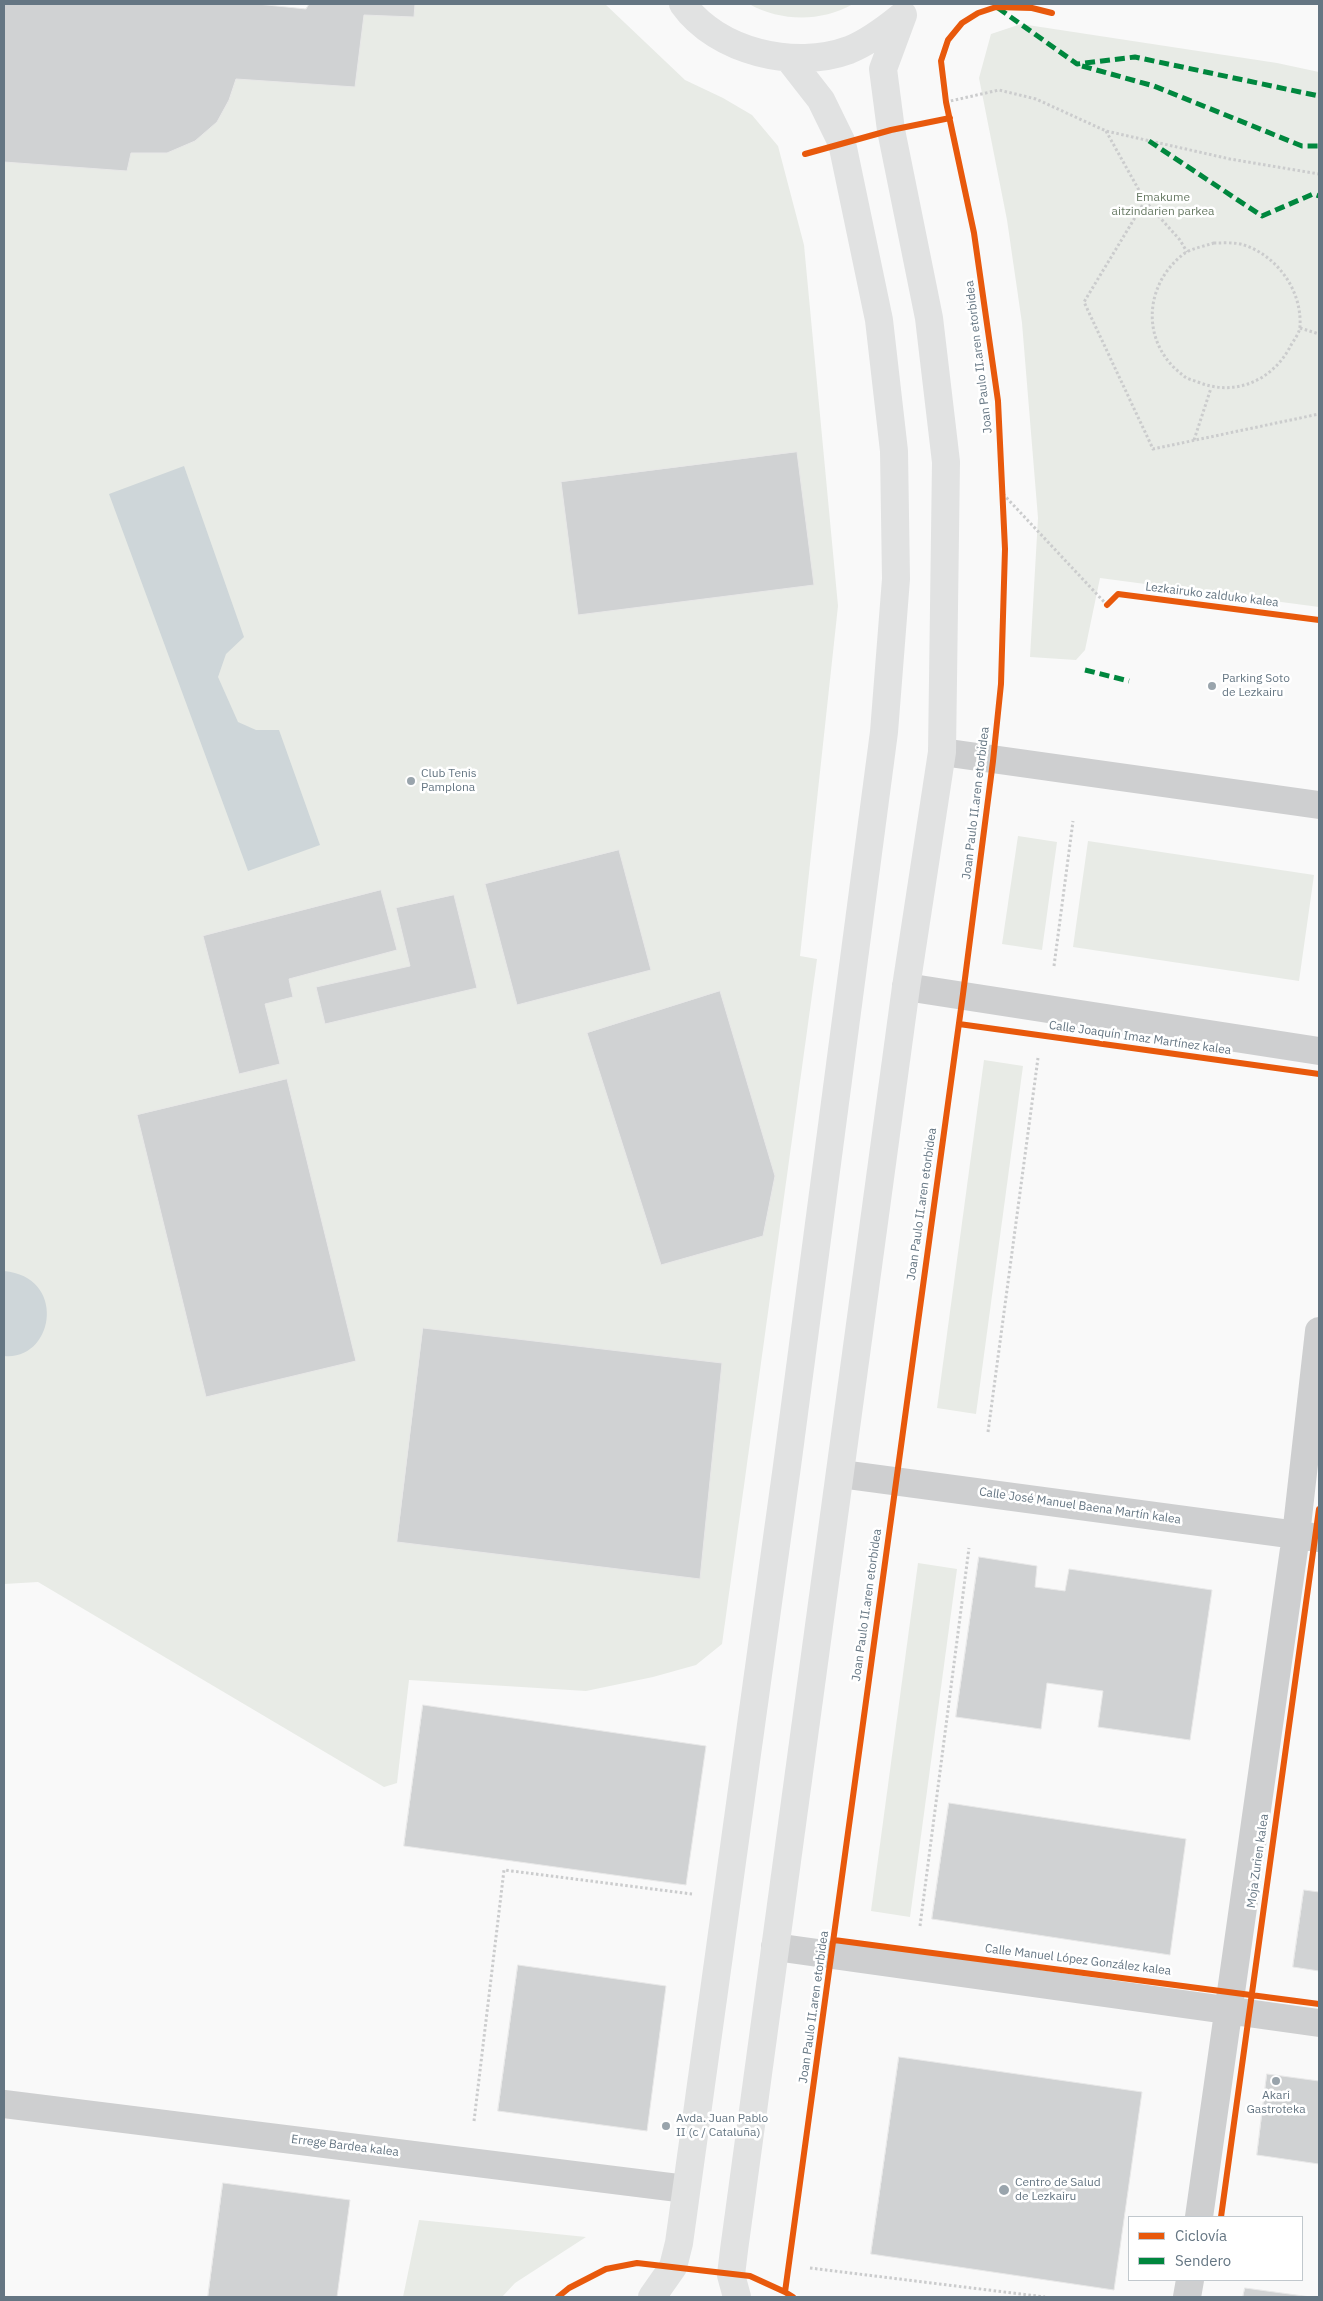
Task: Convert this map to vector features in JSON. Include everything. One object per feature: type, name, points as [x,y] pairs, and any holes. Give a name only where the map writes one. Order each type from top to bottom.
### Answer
[{"type":"main road","points":[[683,4],[717,35],[752,51],[789,59],[819,57],[848,50],[878,36],[907,9]]},
{"type":"main road","points":[[737,2297],[731,2275],[734,2250],[906,987],[942,752],[946,462],[929,318],[891,130],[882,70],[907,9]]},
{"type":"main road","points":[[652,2297],[673,2267],[679,2243],[789,1447],[884,732],[896,579],[894,451],[879,320],[842,143],[821,100],[789,59]]},
{"type":"street","points":[[942,752],[1319,805]]},
{"type":"street","name":"Calle Joaquín Imaz Martínez kalea","points":[[906,987],[976,996],[1319,1051]]},
{"type":"street","name":"Moja Zurien kalea","points":[[1198,2216],[1228,2012],[1307,1536],[1319,1331]]},
{"type":"street","name":"Calle José Manuel Baena Martín kalea","points":[[841,1474],[1307,1536]]},
{"type":"street","points":[[775,1947],[1228,2012],[1319,2023]]},
{"type":"street","name":"Errege Bardea kalea","points":[[4,2104],[686,2189]]},
{"type":"street","points":[[1187,2297],[1190,2281]]},
{"type":"path","points":[[946,102],[999,90],[1036,99],[1106,131],[1230,159],[1319,174]]},
{"type":"path","points":[[945,94],[948,110]]},
{"type":"path","points":[[1106,131],[1146,201],[1180,240],[1187,252]]},
{"type":"path","points":[[1146,201],[1084,302],[1154,450],[1319,414]]},
{"type":"path","points":[[1214,243],[1243,244],[1269,257],[1288,279],[1298,307],[1300,328],[1283,360],[1263,378],[1238,388],[1211,388],[1184,377],[1164,356],[1152,328],[1153,299],[1165,272],[1187,252],[1214,243]]},
{"type":"path","points":[[1300,328],[1319,334]]},
{"type":"path","points":[[1194,440],[1211,388]]},
{"type":"path","points":[[1003,485],[1003,503]]},
{"type":"path","points":[[1003,494],[1106,605],[1112,599]]},
{"type":"path","points":[[1054,966],[1073,821]]},
{"type":"path","points":[[988,1432],[1038,1058]]},
{"type":"path","points":[[920,1926],[969,1548]]},
{"type":"path","points":[[474,2121],[504,1870],[700,1895]]},
{"type":"path","points":[[810,2268],[1045,2297]]},
{"type":"green space","name":"Club Tenis Pamplona","points":[[4,4],[257,4],[305,9],[309,4],[605,4],[685,80],[723,98],[752,115],[778,146],[804,245],[838,606],[800,956],[817,959],[722,1644],[696,1665],[653,1677],[586,1691],[409,1680],[397,1783],[384,1787],[38,1582],[4,1584]]},
{"type":"green space","points":[[749,4],[853,4],[828,14],[801,18],[775,14]]},
{"type":"green space","name":"Emakume aitzindarien parkea","points":[[1021,24],[1277,63],[1319,72],[1319,607],[1100,578],[1085,650],[1076,660],[1030,657],[1038,518],[1022,323],[1007,220],[979,78],[991,34]]},
{"type":"green space","points":[[1018,836],[1057,842],[1042,950],[1002,944]]},
{"type":"green space","points":[[1088,841],[1314,875],[1299,981],[1073,947]]},
{"type":"green space","points":[[984,1060],[1023,1066],[976,1414],[937,1408]]},
{"type":"green space","points":[[918,1563],[957,1569],[910,1917],[871,1911]]},
{"type":"green space","points":[[419,2220],[586,2237],[515,2283],[502,2297],[403,2297]]},
{"type":"shaded area","points":[[184,466],[244,637],[226,654],[218,677],[238,722],[256,730],[279,730],[320,845],[248,871],[109,494]]},
{"type":"shaded area","points":[[4,1271],[24,1277],[38,1288],[45,1302],[47,1318],[43,1333],[34,1346],[21,1354],[4,1356]]},
{"type":"building","points":[[4,4],[257,4],[306,9],[309,4],[415,4],[414,17],[364,15],[355,87],[236,79],[229,100],[217,122],[195,141],[167,153],[131,153],[127,171],[4,162]]},
{"type":"building","points":[[797,452],[814,585],[578,615],[561,482]]},
{"type":"building","points":[[619,850],[651,970],[517,1005],[485,884]]},
{"type":"building","points":[[381,890],[397,950],[289,979],[293,997],[265,1004],[280,1064],[239,1074],[203,936]]},
{"type":"building","points":[[454,895],[477,988],[325,1024],[316,987],[410,966],[396,908]]},
{"type":"building","points":[[720,991],[775,1176],[763,1236],[661,1265],[587,1033]]},
{"type":"building","points":[[287,1079],[356,1361],[206,1397],[137,1115]]},
{"type":"building","points":[[423,1328],[722,1363],[700,1579],[397,1542]]},
{"type":"building","points":[[979,1557],[1037,1566],[1035,1587],[1065,1591],[1069,1569],[1212,1590],[1190,1740],[1098,1727],[1103,1691],[1047,1683],[1041,1729],[956,1717]]},
{"type":"building","points":[[423,1705],[706,1746],[686,1885],[404,1846]]},
{"type":"building","points":[[949,1803],[1186,1839],[1170,1955],[932,1919]]},
{"type":"building","points":[[1304,1890],[1319,1892],[1319,1971],[1293,1967]]},
{"type":"building","points":[[518,1965],[666,1986],[647,2131],[498,2111]]},
{"type":"building","name":"Centro de Salud de Lezkairu","points":[[899,2057],[1142,2092],[1114,2290],[871,2254]]},
{"type":"building","points":[[1267,2074],[1319,2081],[1319,2164],[1257,2155]]},
{"type":"building","points":[[223,2183],[350,2200],[337,2297],[208,2297]]},
{"type":"building","points":[[1245,2288],[1311,2297],[1243,2297]]},
{"type":"marked path","points":[[998,8],[1077,64],[1135,57],[1319,96]]},
{"type":"marked path","points":[[1082,66],[1154,86],[1302,146],[1319,146]]},
{"type":"marked path","points":[[1149,141],[1262,216],[1313,194],[1319,196]]},
{"type":"marked path","points":[[1085,670],[1129,681]]},
{"type":"cycle path","name":"Joan Paulo II.aren etorbidea","points":[[785,2292],[963,994],[1001,684],[1005,549],[998,401],[974,233],[946,102],[941,61],[948,40],[962,23],[978,13],[996,7],[1032,8],[1052,13]]},
{"type":"cycle path","points":[[805,154],[891,130],[950,118]]},
{"type":"cycle path","name":"Lezkairuko zalduko kalea","points":[[1107,605],[1118,594],[1319,620]]},
{"type":"cycle path","points":[[959,1024],[1319,1074]]},
{"type":"cycle path","points":[[1221,2216],[1319,1509]]},
{"type":"cycle path","name":"Calle Manuel López González kalea","points":[[834,1940],[1319,2004]]},
{"type":"cycle path","points":[[558,2297],[569,2288],[606,2269],[637,2263],[750,2276],[793,2297]]},
{"type":"place","name":"Parking Soto de Lezkairu","points":[[1212,686]]},
{"type":"place","name":"Club Tenis Pamplona","points":[[411,781]]},
{"type":"place","name":"Akari Gastroteka","points":[[1276,2081]]},
{"type":"place","name":"Avda. Juan Pablo II (c / Cataluña)","points":[[666,2126]]},
{"type":"place","name":"Centro de Salud de Lezkairu","points":[[1004,2190]]}]
